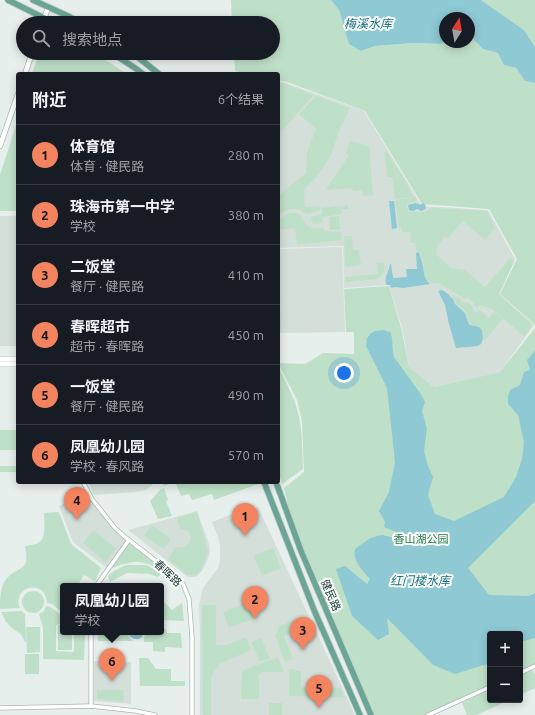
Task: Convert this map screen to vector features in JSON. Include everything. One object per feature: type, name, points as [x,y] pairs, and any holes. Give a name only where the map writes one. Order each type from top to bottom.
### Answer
[{"type":"main road","points":[[8,0],[35,16]]},
{"type":"main road","points":[[34,0],[66,16]]},
{"type":"main road","points":[[123,60],[140,72]]},
{"type":"main road","points":[[142,60],[156,72]]},
{"type":"main road","points":[[0,359],[16,359]]},
{"type":"main road","points":[[0,364],[16,364]]},
{"type":"main road","name":"健民路","points":[[265,484],[314,610],[360,715]]},
{"type":"main road","name":"健民路","points":[[277,484],[301,551],[372,715]]},
{"type":"street","points":[[45,16],[48,7]]},
{"type":"street","points":[[26,72],[30,60]]},
{"type":"street","points":[[0,146],[16,100]]},
{"type":"street","name":"春晖路","points":[[84,484],[92,499],[115,528],[183,584],[188,599],[192,637],[192,715]]},
{"type":"street","points":[[98,583],[129,540]]},
{"type":"street","points":[[90,635],[91,706]]},
{"type":"street","points":[[523,672],[535,666]]},
{"type":"street","points":[[428,715],[487,688]]},
{"type":"street","points":[[0,708],[91,706],[136,711],[155,715]]},
{"type":"shaded area","points":[[280,82],[364,111],[422,206],[488,210],[515,259],[499,294],[534,325],[500,372],[434,387],[409,367],[403,331],[389,285],[344,288],[343,246],[280,248]]},
{"type":"shaded area","points":[[0,216],[16,216],[16,346],[0,346]]},
{"type":"shaded area","points":[[342,247],[345,332],[280,333],[280,249]]},
{"type":"shaded area","points":[[89,484],[152,484],[146,490],[136,492],[94,495]]},
{"type":"shaded area","points":[[86,494],[128,540],[107,568],[73,542],[59,506]]},
{"type":"shaded area","points":[[258,507],[355,715],[200,715],[199,605],[203,588],[218,568],[220,562],[220,546],[212,522],[240,511]]},
{"type":"shaded area","points":[[197,511],[209,544],[210,552],[202,571],[196,577],[188,577],[128,530]]},
{"type":"shaded area","points":[[94,661],[131,662],[131,704],[94,701]]},
{"type":"green space","points":[[231,0],[331,0],[339,10],[349,43],[361,51],[375,46],[413,43],[439,44],[439,48],[475,48],[475,41],[483,49],[498,53],[504,64],[516,68],[525,81],[535,83],[535,325],[500,294],[517,259],[489,209],[422,204],[365,111],[280,80],[280,72],[235,71],[234,60],[280,60],[280,16],[232,16]]},
{"type":"green space","points":[[481,0],[535,0],[535,47],[524,30]]},
{"type":"green space","points":[[37,60],[105,60],[124,72],[33,72]]},
{"type":"green space","points":[[280,83],[314,95],[280,133]]},
{"type":"green space","points":[[316,96],[350,108],[339,131],[331,155],[317,176],[304,189],[305,207],[320,206],[320,210],[308,214],[292,209],[286,210],[280,214],[280,194],[306,173],[307,152],[316,129],[299,114]]},
{"type":"green space","points":[[16,125],[16,211],[0,211],[0,175]]},
{"type":"green space","points":[[350,141],[369,146],[373,195],[363,196],[362,190],[353,191],[353,188],[327,190],[349,155],[346,153]]},
{"type":"green space","points":[[384,152],[387,152],[405,180],[413,197],[395,199],[392,177],[387,177]]},
{"type":"green space","points":[[415,197],[416,201],[407,204],[408,212],[424,212],[433,208],[487,211],[495,228],[485,240],[463,221],[448,238],[445,236],[437,247],[437,255],[451,268],[465,270],[485,287],[510,258],[514,262],[499,294],[533,325],[524,336],[492,309],[479,305],[476,308],[469,298],[464,299],[440,284],[427,281],[424,275],[424,265],[420,252],[417,252],[415,243],[411,243],[410,232],[402,232],[401,228],[399,228],[395,200]]},
{"type":"green space","points":[[348,205],[348,209],[341,209],[342,214],[322,217],[323,223],[313,224],[311,217],[322,214],[321,208]]},
{"type":"green space","points":[[290,213],[299,214],[305,223],[312,228],[324,228],[324,231],[341,232],[342,240],[297,245],[295,228],[280,230],[280,220]]},
{"type":"green space","points":[[339,216],[340,229],[330,230],[329,217]]},
{"type":"green space","points":[[344,236],[352,236],[353,250],[359,250],[361,265],[345,267]]},
{"type":"green space","points":[[377,263],[385,263],[385,268],[384,272],[377,279],[345,282],[345,277],[378,274]]},
{"type":"green space","name":"香山湖公园","points":[[389,286],[402,331],[409,367],[434,387],[500,372],[535,328],[535,666],[523,672],[523,631],[487,631],[487,687],[427,715],[371,715],[294,531],[284,488],[304,472],[302,421],[297,400],[280,367],[280,363],[305,364],[323,353],[354,354],[354,332],[346,332],[344,289]]},
{"type":"green space","points":[[450,294],[459,298],[462,302],[469,303],[477,313],[479,310],[482,311],[489,318],[494,312],[503,319],[484,341],[482,330],[471,325],[466,312],[456,303]]},
{"type":"green space","points":[[280,300],[281,330],[280,330]]},
{"type":"green space","points":[[280,370],[297,409],[301,432],[303,469],[282,484],[280,476]]},
{"type":"green space","points":[[0,430],[16,430],[16,450],[0,450]]},
{"type":"green space","points":[[0,466],[16,466],[16,472],[0,472]]},
{"type":"green space","points":[[176,484],[258,484],[214,500],[212,494],[192,500],[189,494],[181,496]]},
{"type":"green space","points":[[164,488],[168,500],[166,501],[172,516],[158,519],[150,501],[161,489]]},
{"type":"green space","points":[[59,512],[71,544],[101,568],[95,581],[84,575],[79,583],[60,583],[60,611],[52,604],[47,603],[45,595],[41,590],[36,588],[24,590],[20,594],[20,608],[0,609],[1,591],[6,579],[26,562],[25,546],[37,544],[43,538],[44,513]]},
{"type":"green space","points":[[197,512],[208,551],[201,571],[195,575],[187,575],[168,559],[176,547],[186,546],[190,540],[189,532],[180,529],[177,518]]},
{"type":"green space","points":[[152,525],[171,539],[164,549],[144,536]]},
{"type":"green space","points":[[94,530],[116,549],[105,562],[83,543]]},
{"type":"green space","points":[[129,542],[164,568],[179,582],[176,586],[154,567],[141,562],[133,562],[111,568]]},
{"type":"green space","points":[[273,548],[281,568],[262,576],[254,556]]},
{"type":"green space","points":[[126,565],[147,565],[161,574],[158,577],[149,574],[127,573],[110,582],[108,576]]},
{"type":"green space","points":[[33,591],[37,592],[43,598],[43,606],[37,612],[33,613],[29,612],[23,606],[22,602],[23,598],[29,592]]},
{"type":"green space","points":[[164,602],[172,610],[182,603],[184,621],[164,620]]},
{"type":"green space","points":[[249,602],[255,618],[229,628],[223,612]]},
{"type":"green space","points":[[202,605],[216,605],[216,645],[227,645],[246,637],[251,650],[219,664],[211,677],[211,715],[203,715]]},
{"type":"green space","points":[[46,606],[60,615],[60,624],[56,625],[56,651],[74,652],[74,635],[85,635],[84,660],[43,659],[43,627],[39,614],[44,611]]},
{"type":"green space","points":[[22,611],[25,614],[26,642],[20,634],[7,623],[1,612]]},
{"type":"green space","points":[[302,618],[306,628],[284,636],[293,659],[285,662],[275,635],[279,626]]},
{"type":"green space","points":[[58,625],[60,625],[60,635],[72,635],[72,650],[58,650]]},
{"type":"green space","points":[[26,627],[40,627],[40,652],[27,653]]},
{"type":"green space","points":[[164,629],[166,629],[167,633],[181,633],[182,648],[165,647],[165,652],[153,651],[153,642],[144,642],[146,635],[164,635]]},
{"type":"green space","points":[[98,635],[128,635],[133,641],[98,641]]},
{"type":"green space","points":[[261,638],[270,658],[260,662],[251,642]]},
{"type":"green space","points":[[25,654],[39,654],[39,674],[25,674]]},
{"type":"green space","points":[[278,657],[284,672],[263,672],[259,675],[259,699],[241,699],[242,671]]},
{"type":"green space","points":[[139,658],[148,658],[156,669],[171,669],[171,681],[185,681],[185,686],[140,686]]},
{"type":"green space","points":[[289,669],[301,671],[301,687],[340,688],[344,697],[289,696]]},
{"type":"green space","points":[[533,670],[535,675],[535,688],[523,694],[523,674]]},
{"type":"green space","points":[[97,690],[124,690],[123,701],[97,699]]},
{"type":"green space","points":[[487,690],[487,703],[503,703],[477,715],[467,715],[462,703]]},
{"type":"green space","points":[[269,703],[282,703],[282,715],[269,715]]},
{"type":"water","name":"梅溪水库","points":[[331,0],[481,0],[524,30],[535,47],[535,83],[525,81],[516,68],[504,65],[498,53],[483,49],[475,41],[475,12],[439,12],[439,44],[413,43],[375,46],[361,51],[349,44],[339,10]]},
{"type":"water","points":[[389,201],[394,201],[397,228],[392,229]]},
{"type":"water","points":[[416,203],[420,205],[423,203],[425,204],[426,208],[422,211],[417,209],[413,211],[409,210],[408,205]]},
{"type":"water","points":[[419,252],[425,276],[430,284],[403,288],[391,288],[390,285],[386,284],[390,264],[393,278],[407,277],[406,269],[417,269],[416,253]]},
{"type":"water","points":[[442,290],[453,299],[455,304],[465,313],[470,325],[479,327],[482,330],[483,338],[481,344],[478,346],[456,348],[445,305],[438,291]]},
{"type":"water","name":"红门楼水库","points":[[384,330],[391,333],[394,357],[425,402],[422,411],[427,429],[424,451],[433,477],[428,495],[435,514],[454,521],[504,497],[516,477],[522,459],[524,442],[518,415],[508,404],[508,396],[510,390],[520,385],[524,372],[530,370],[527,360],[535,351],[535,501],[468,568],[489,595],[529,596],[535,593],[535,638],[523,641],[523,631],[487,631],[487,664],[455,674],[433,665],[387,618],[389,634],[378,640],[352,616],[336,569],[345,566],[367,584],[370,579],[361,569],[355,558],[355,549],[371,538],[383,535],[394,538],[399,533],[384,527],[385,522],[379,511],[389,492],[395,462],[387,388],[366,346],[367,338],[375,331]]},
{"type":"water","points":[[130,635],[142,635],[141,638],[137,639]]},
{"type":"place","name":"春晖超市","points":[[77,520]]},
{"type":"place","name":"体育馆","points":[[245,536]]},
{"type":"place","name":"珠海市第一中学","points":[[255,619]]},
{"type":"place","name":"二饭堂","points":[[303,650]]},
{"type":"place","name":"凤凰幼儿园","points":[[112,681]]},
{"type":"place","name":"一饭堂","points":[[319,708]]}]
